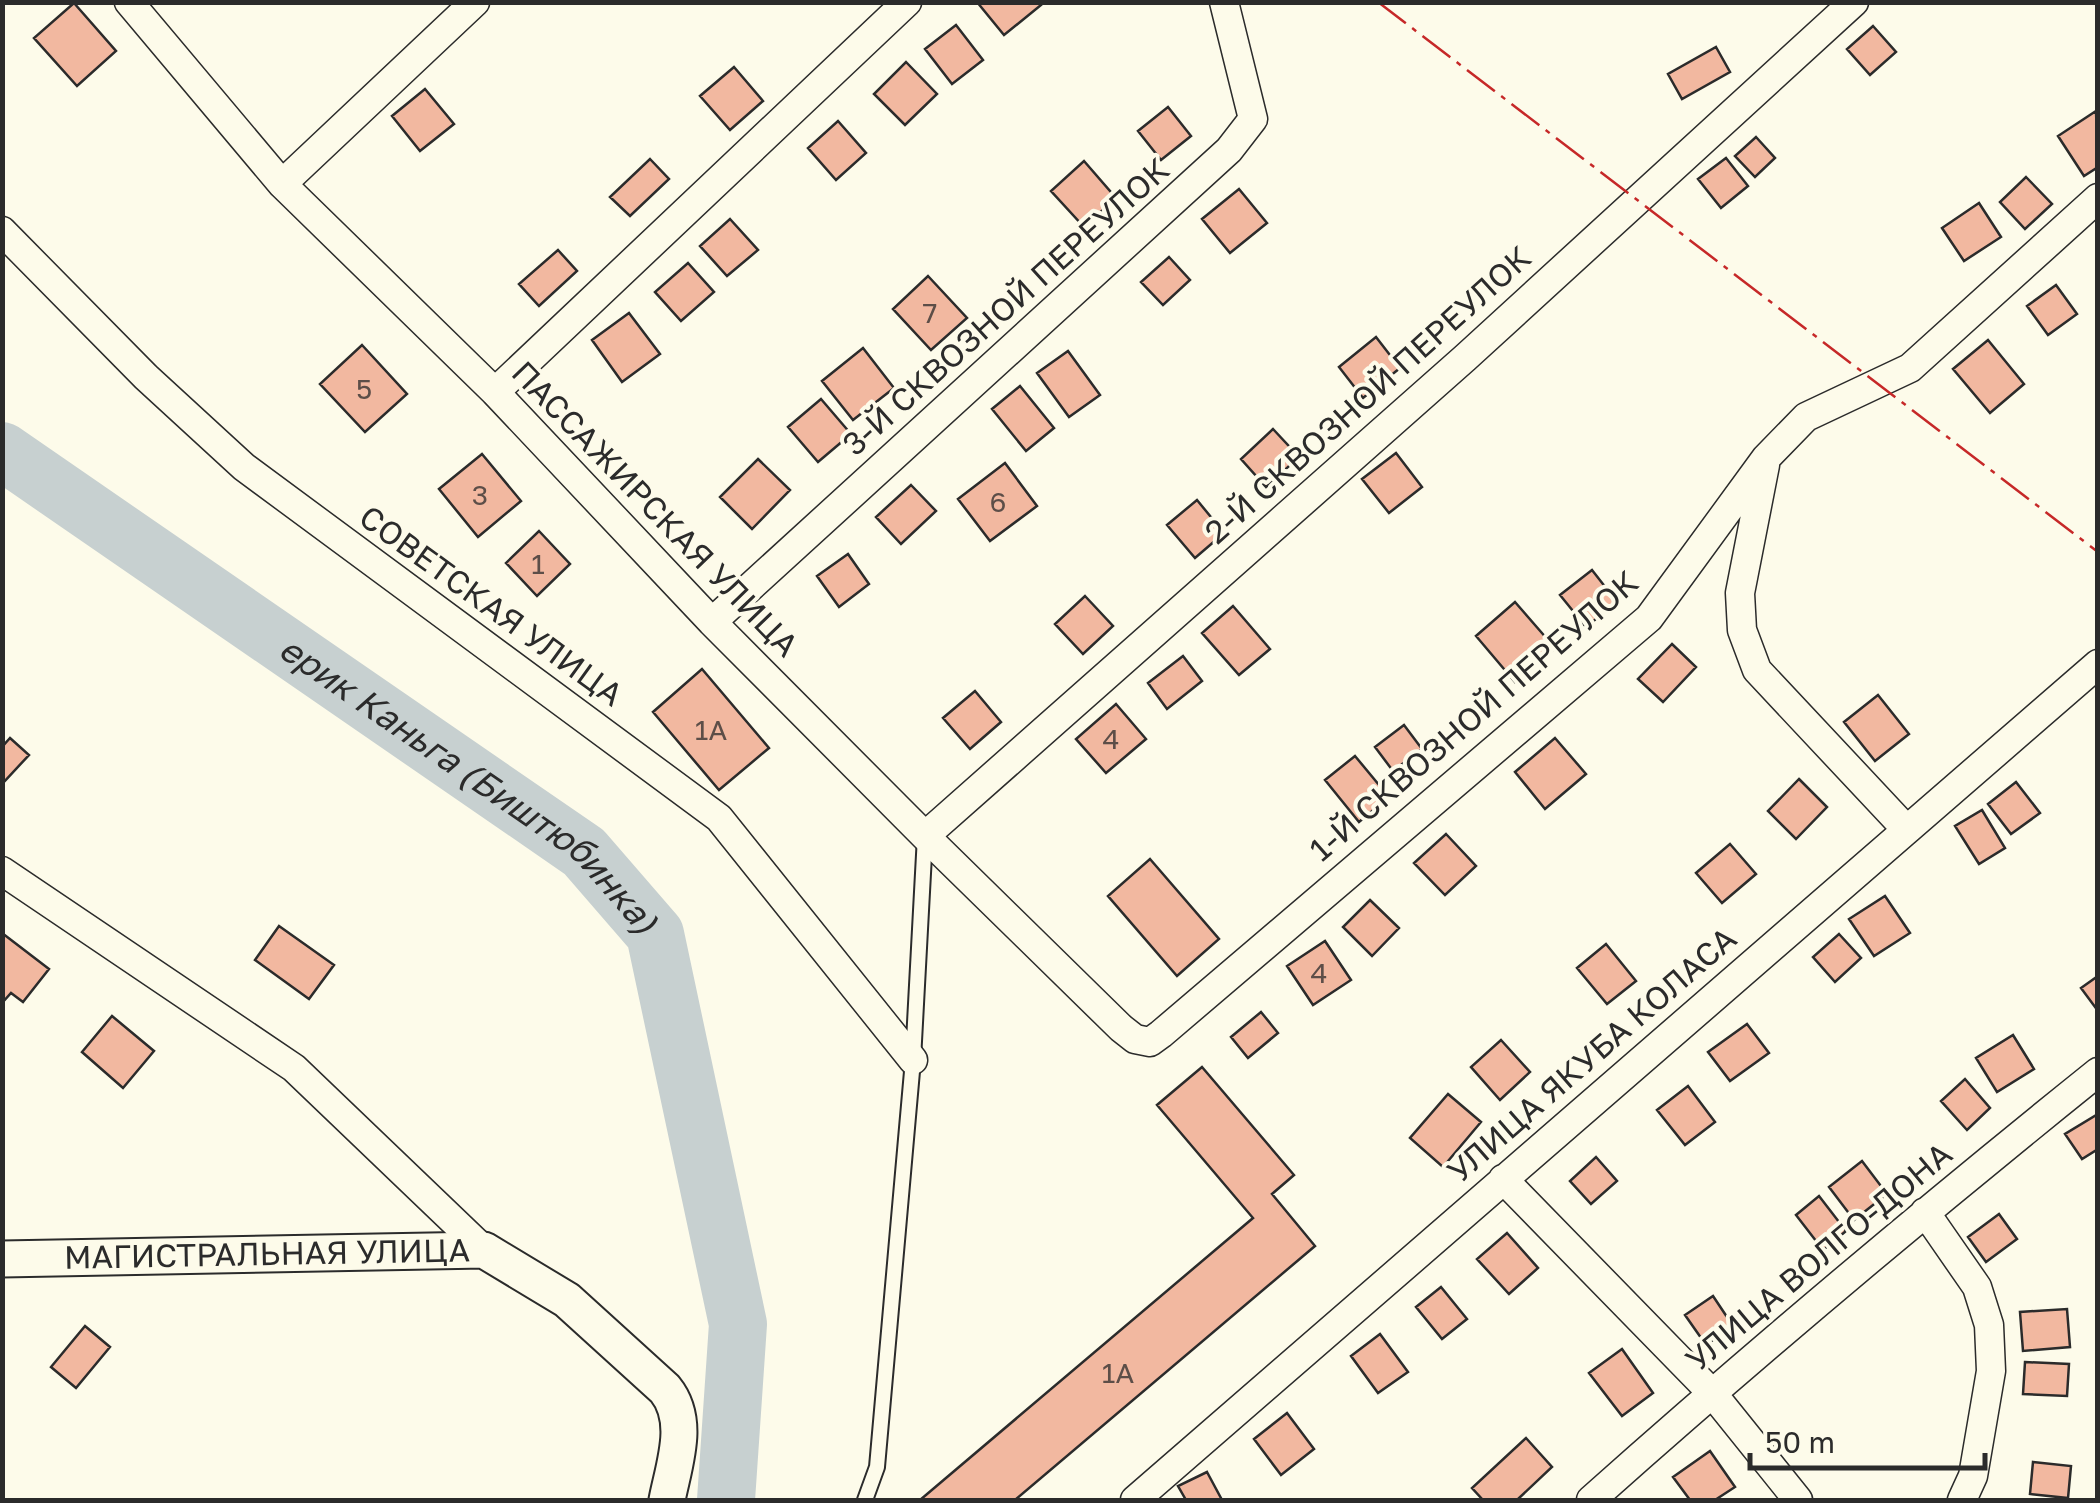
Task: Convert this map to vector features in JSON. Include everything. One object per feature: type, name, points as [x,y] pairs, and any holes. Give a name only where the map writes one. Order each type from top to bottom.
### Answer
[{"type":"street","name":"ПАССАЖИРСКАЯ УЛИЦА","points":[[129,2],[282,184],[495,392],[712,622],[924,836],[1121,1028],[1135,1040],[1150,1042]]},
{"type":"street","points":[[282,184],[474,2]]},
{"type":"street","points":[[495,392],[907,2]]},
{"type":"street","name":"3-Й СКВОЗНОЙ ПЕРЕУЛОК","points":[[712,622],[1229,150],[1253,119],[1224,2]]},
{"type":"street","name":"2-Й СКВОЗНОЙ ПЕРЕУЛОК","points":[[924,836],[1450,371],[1854,2]]},
{"type":"street","name":"1-Й СКВОЗНОЙ ПЕРЕУЛОК","points":[[1150,1042],[1649,618],[1766,458],[1806,417],[1910,368],[2098,198]]},
{"type":"street","name":"СОВЕТСКАЯ УЛИЦА","points":[[2,231],[146,377],[244,467],[719,818],[913,1060]]},
{"type":"street","points":[[1766,458],[1740,593],[1742,630],[1752,657],[1757,670],[1906,829]]},
{"type":"street","name":"УЛИЦА ЯКУБА КОЛАСА","points":[[1134,1500],[2098,664]]},
{"type":"street","points":[[2,871],[294,1068],[484,1250]]},
{"type":"street","name":"УЛИЦА ВОЛГО-ДОНА","points":[[1590,1500],[1924,1212],[2098,1072]]},
{"type":"street","points":[[1503,1179],[1712,1393],[1798,1500]]},
{"type":"street","points":[[1924,1212],[1977,1287],[1989,1324],[1991,1371],[1973,1476],[1962,1500]]},
{"type":"street","name":"МАГИСТРАЛЬНАЯ УЛИЦА","points":[[2,1260],[484,1250],[567,1300],[674,1399],[680,1433],[667,1500]]},
{"type":"lane","points":[[864,1500],[877,1467],[913,1060],[924,836]]},
{"type":"building","points":[[977,2],[1039,2],[1041,5],[1004,35]]},
{"type":"building","points":[[74,3],[116,51],[77,86],[34,38]]},
{"type":"building","points":[[956,25],[983,60],[952,84],[925,49]]},
{"type":"building","points":[[1873,26],[1896,52],[1870,75],[1847,49]]},
{"type":"building","points":[[1716,47],[1730,72],[1682,99],[1668,74]]},
{"type":"building","points":[[906,62],[937,94],[905,125],[874,94]]},
{"type":"building","points":[[734,67],[763,101],[730,130],[700,96]]},
{"type":"building","points":[[425,89],[454,124],[420,151],[392,116]]},
{"type":"building","points":[[1168,107],[1191,136],[1161,160],[1138,131]]},
{"type":"building","points":[[2096,111],[2098,167],[2084,176],[2058,136]]},
{"type":"building","points":[[838,121],[866,153],[836,180],[808,148]]},
{"type":"building","points":[[1756,137],[1775,158],[1755,177],[1735,156]]},
{"type":"building","points":[[1726,158],[1748,186],[1721,208],[1698,179]]},
{"type":"building","points":[[650,159],[669,179],[630,216],[610,197]]},
{"type":"building","points":[[1084,161],[1116,198],[1084,227],[1051,191]]},
{"type":"building","points":[[2026,177],[2052,204],[2025,229],[2000,202]]},
{"type":"building","points":[[1239,189],[1267,223],[1230,253],[1202,219]]},
{"type":"building","points":[[1979,203],[2001,237],[1964,261],[1942,228]]},
{"type":"building","points":[[730,219],[758,250],[727,276],[700,246]]},
{"type":"building","points":[[558,250],[577,271],[539,306],[519,284]]},
{"type":"building","points":[[1169,257],[1190,280],[1163,305],[1141,282]]},
{"type":"building","points":[[688,263],[714,292],[681,321],[655,292]]},
{"type":"building","points":[[928,276],[967,318],[931,350],[893,309]]},
{"type":"building","points":[[2056,285],[2077,314],[2048,335],[2027,306]]},
{"type":"building","points":[[629,313],[660,354],[622,382],[592,340]]},
{"type":"building","points":[[1376,337],[1400,368],[1363,398],[1339,367]]},
{"type":"building","points":[[1988,340],[2024,384],[1990,413],[1953,369]]},
{"type":"building","points":[[362,345],[407,394],[365,432],[320,384]]},
{"type":"building","points":[[863,348],[894,388],[853,420],[822,381]]},
{"type":"building","points":[[1068,351],[1100,395],[1069,417],[1037,373]]},
{"type":"building","points":[[1020,386],[1054,428],[1026,451],[992,409]]},
{"type":"building","points":[[821,399],[851,434],[818,462],[788,427]]},
{"type":"building","points":[[1273,429],[1299,457],[1266,487],[1241,459]]},
{"type":"building","points":[[1396,453],[1422,487],[1389,513],[1362,479]]},
{"type":"building","points":[[482,454],[521,501],[478,537],[439,489]]},
{"type":"building","points":[[758,459],[790,490],[752,529],[720,497]]},
{"type":"building","points":[[1005,463],[1037,506],[990,541],[958,499]]},
{"type":"building","points":[[911,485],[936,511],[901,544],[876,517]]},
{"type":"building","points":[[1197,500],[1224,533],[1195,558],[1167,525]]},
{"type":"building","points":[[539,531],[570,564],[537,596],[506,563]]},
{"type":"building","points":[[848,554],[869,584],[839,607],[817,576]]},
{"type":"building","points":[[1592,570],[1617,602],[1586,627],[1560,595]]},
{"type":"building","points":[[1085,596],[1113,626],[1083,654],[1055,624]]},
{"type":"building","points":[[1515,602],[1555,648],[1515,682],[1476,636]]},
{"type":"building","points":[[1233,606],[1270,649],[1239,675],[1202,633]]},
{"type":"building","points":[[1672,644],[1696,667],[1663,702],[1638,679]]},
{"type":"building","points":[[1183,656],[1202,681],[1167,709],[1148,683]]},
{"type":"building","points":[[702,669],[769,748],[719,790],[653,712]]},
{"type":"building","points":[[975,691],[1001,722],[970,749],[943,718]]},
{"type":"building","points":[[1878,695],[1909,734],[1875,761],[1844,722]]},
{"type":"building","points":[[1116,704],[1146,739],[1106,773],[1076,739]]},
{"type":"building","points":[[1404,725],[1422,749],[1393,771],[1375,747]]},
{"type":"building","points":[[10,738],[29,755],[2,784],[2,747]]},
{"type":"building","points":[[1555,738],[1586,774],[1545,809],[1515,772]]},
{"type":"building","points":[[1355,756],[1389,797],[1359,822],[1325,780]]},
{"type":"building","points":[[1799,779],[1827,807],[1796,839],[1768,811]]},
{"type":"building","points":[[2016,782],[2040,813],[2011,834],[1988,804]]},
{"type":"building","points":[[1982,810],[2005,848],[1979,864],[1955,826]]},
{"type":"building","points":[[1446,834],[1476,866],[1445,895],[1414,863]]},
{"type":"building","points":[[1730,844],[1756,874],[1722,903],[1696,873]]},
{"type":"building","points":[[1150,859],[1219,939],[1177,976],[1108,896]]},
{"type":"building","points":[[1885,896],[1910,933],[1874,956],[1849,919]]},
{"type":"building","points":[[1370,900],[1399,928],[1372,956],[1343,927]]},
{"type":"building","points":[[279,926],[334,965],[309,999],[255,960]]},
{"type":"building","points":[[2,933],[49,969],[23,1002],[11,993],[2,1003]]},
{"type":"building","points":[[1839,934],[1861,958],[1835,982],[1813,957]]},
{"type":"building","points":[[1325,941],[1351,980],[1313,1005],[1287,966]]},
{"type":"building","points":[[1606,944],[1636,981],[1607,1004],[1577,968]]},
{"type":"building","points":[[2098,976],[2098,1011],[2081,988]]},
{"type":"building","points":[[1261,1012],[1278,1033],[1248,1058],[1231,1037]]},
{"type":"building","points":[[112,1016],[154,1051],[123,1088],[82,1052]]},
{"type":"building","points":[[1747,1024],[1769,1053],[1730,1081],[1708,1052]]},
{"type":"building","points":[[2013,1035],[2034,1069],[1997,1092],[1976,1058]]},
{"type":"building","points":[[1501,1040],[1530,1072],[1500,1100],[1471,1067]]},
{"type":"building","points":[[1202,1067],[1294,1175],[1272,1194],[1315,1246],[1015,1500],[920,1500],[1253,1218],[1157,1105]]},
{"type":"building","points":[[1965,1079],[1990,1108],[1967,1130],[1941,1101]]},
{"type":"building","points":[[1688,1086],[1715,1122],[1685,1145],[1657,1110]]},
{"type":"building","points":[[1448,1094],[1481,1122],[1443,1167],[1410,1138]]},
{"type":"building","points":[[2098,1114],[2098,1149],[2082,1159],[2065,1134]]},
{"type":"building","points":[[1596,1157],[1617,1181],[1591,1204],[1570,1181]]},
{"type":"building","points":[[1862,1161],[1887,1194],[1854,1220],[1829,1187]]},
{"type":"building","points":[[1819,1196],[1846,1231],[1823,1250],[1796,1215]]},
{"type":"building","points":[[1999,1214],[2017,1239],[1986,1262],[1968,1237]]},
{"type":"building","points":[[1507,1233],[1538,1268],[1509,1294],[1477,1259]]},
{"type":"building","points":[[1441,1287],[1467,1319],[1442,1339],[1416,1307]]},
{"type":"building","points":[[1713,1296],[1733,1326],[1706,1345],[1685,1315]]},
{"type":"building","points":[[2067,1309],[2070,1347],[2023,1351],[2020,1312]]},
{"type":"building","points":[[85,1326],[110,1347],[76,1388],[51,1367]]},
{"type":"building","points":[[1380,1334],[1408,1372],[1378,1393],[1351,1356]]},
{"type":"building","points":[[1622,1349],[1653,1393],[1622,1416],[1589,1373]]},
{"type":"building","points":[[2025,1362],[2069,1364],[2067,1396],[2023,1394]]},
{"type":"building","points":[[1287,1413],[1314,1449],[1281,1475],[1254,1439]]},
{"type":"building","points":[[1526,1438],[1552,1467],[1517,1500],[1483,1500],[1472,1488]]},
{"type":"building","points":[[1710,1451],[1735,1487],[1715,1500],[1690,1500],[1673,1477]]},
{"type":"building","points":[[2033,1462],[2071,1466],[2068,1498],[2030,1494]]},
{"type":"building","points":[[1207,1472],[1222,1500],[1186,1500],[1178,1486]]},
{"type":"waterway","name":"ерик Каньга (Биштюбинка)","points":[[2,451],[584,852],[655,934],[738,1324],[726,1500]]},
{"type":"power","points":[[1378,2],[2098,552]]}]
